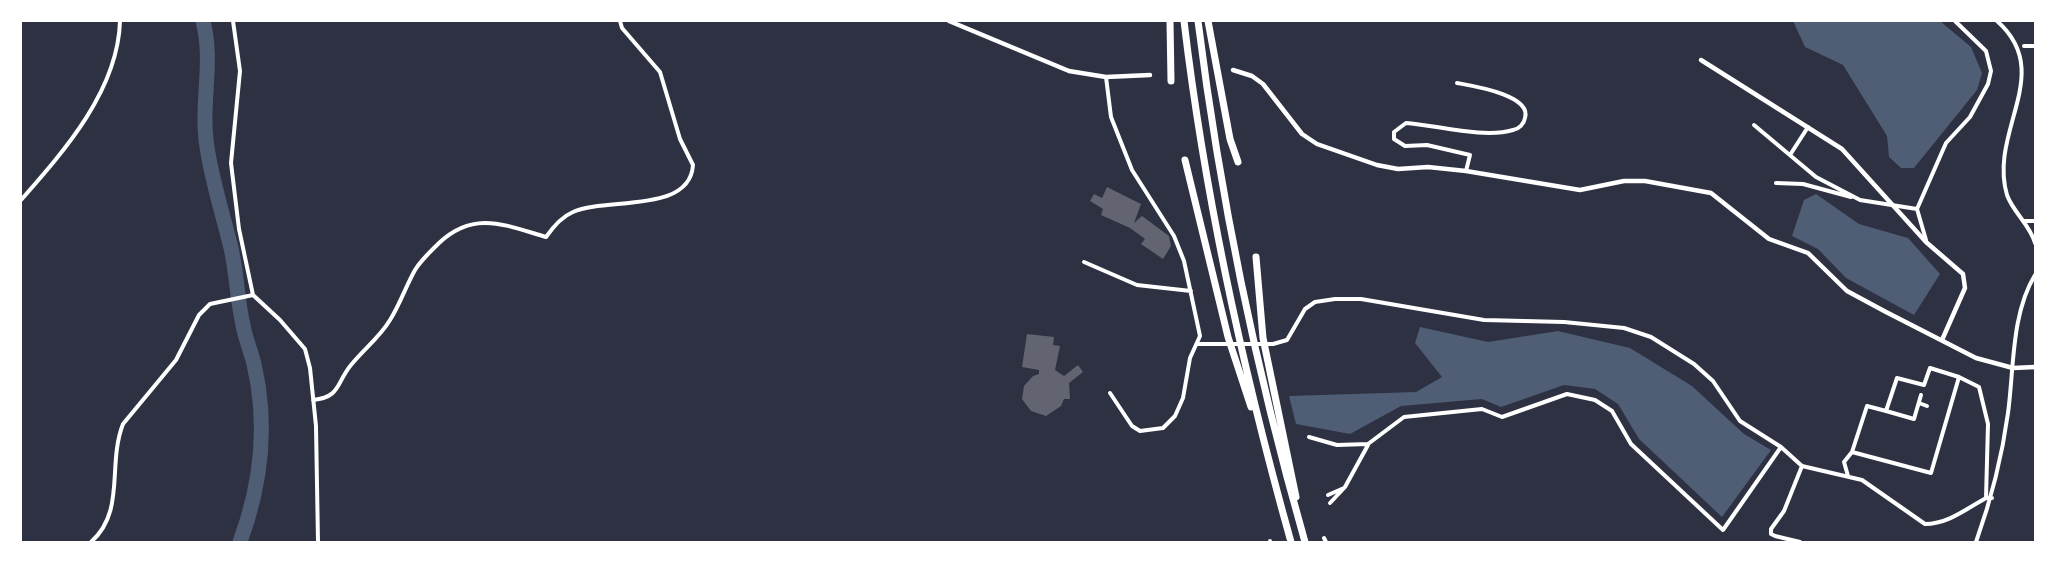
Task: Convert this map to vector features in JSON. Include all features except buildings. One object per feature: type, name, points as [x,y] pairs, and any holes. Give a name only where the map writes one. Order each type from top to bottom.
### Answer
[{"type":"highway","points":[[1170,21],[1172,81]]},
{"type":"highway","points":[[1185,21],[1192,86],[1212,211],[1237,335],[1291,542]]},
{"type":"highway","points":[[1198,21],[1208,102],[1228,220],[1253,339],[1305,542]]},
{"type":"highway","points":[[1209,21],[1227,124],[1238,162]]},
{"type":"highway","points":[[1185,160],[1228,337],[1270,467]]},
{"type":"highway","points":[[1256,257],[1263,338],[1288,469]]},
{"type":"street","points":[[21,200],[45,173],[100,93],[114,64],[119,42],[120,21]]},
{"type":"street","points":[[233,21],[240,71],[231,163],[233,188],[253,295],[280,320],[305,350],[310,368],[314,400],[318,542]]},
{"type":"street","points":[[314,400],[327,398],[335,393],[350,366],[381,334],[416,269],[454,229],[481,222],[508,226],[546,237],[555,224],[571,212],[589,207],[656,199],[678,192],[686,186],[693,173],[693,165],[680,140],[660,72],[622,28],[620,21]]},
{"type":"street","points":[[949,21],[1068,70],[1106,77],[1150,75]]},
{"type":"street","points":[[1926,242],[1917,209],[1946,143],[1970,117],[1988,84],[1991,71],[1986,51],[1955,21]]},
{"type":"street","points":[[1997,21],[2024,46],[2026,53]]},
{"type":"street","points":[[2024,46],[2035,46]]},
{"type":"street","points":[[1701,60],[1808,127],[1854,160],[1926,242],[1963,274],[1965,288],[1942,340]]},
{"type":"street","points":[[1233,70],[1252,76],[1263,84],[1302,134],[1317,144],[1388,167],[1466,171],[1580,190],[1624,180],[1645,181],[1712,193],[1769,238],[1808,253],[1818,260],[1847,291],[1976,358],[2013,368],[2035,367]]},
{"type":"street","points":[[1106,77],[1112,117],[1119,137],[1132,170],[1174,236],[1200,323],[1197,344],[1190,358],[1183,398],[1174,416],[1163,428],[1140,431],[1132,426],[1110,393]]},
{"type":"street","points":[[1457,82],[1517,100],[1525,107],[1526,116],[1522,126],[1512,131],[1457,131],[1406,123],[1394,132],[1394,139],[1405,146],[1435,147],[1470,156],[1466,171]]},
{"type":"street","points":[[2021,110],[2013,128],[2006,168],[2007,195],[2035,243]]},
{"type":"street","points":[[1754,125],[1816,177],[1860,200]]},
{"type":"street","points":[[1790,155],[1808,127]]},
{"type":"street","points":[[1776,183],[1803,184],[1860,200],[1917,209]]},
{"type":"street","points":[[2023,221],[2035,221]]},
{"type":"street","points":[[1084,262],[1137,285],[1191,291]]},
{"type":"street","points":[[1976,542],[1992,498],[2008,414],[2021,315],[2035,275]]},
{"type":"street","points":[[91,542],[108,523],[118,436],[123,424],[176,360],[199,315],[210,304],[253,295]]},
{"type":"street","points":[[1197,344],[1273,344],[1287,340],[1305,309],[1315,302],[1335,299],[1361,299],[1485,321],[1608,324],[1651,337],[1675,350],[1713,381],[1740,421],[1781,447],[1802,466],[1862,480],[1924,524],[1935,524],[1950,519],[1986,498],[1992,498]]},
{"type":"street","points":[[1886,411],[1897,378],[1924,386],[1930,368],[1959,377],[1979,387],[1988,424],[1986,498]]},
{"type":"street","points":[[1852,452],[1931,473],[1959,377]]},
{"type":"street","points":[[1330,503],[1345,487],[1368,444],[1404,417],[1482,409],[1502,417],[1567,394],[1595,400],[1612,411],[1631,444],[1723,530],[1781,447]]},
{"type":"street","points":[[1848,477],[1844,462],[1852,452],[1867,406],[1914,419],[1921,396]]},
{"type":"street","points":[[1919,404],[1927,406]]},
{"type":"street","points":[[1309,437],[1337,445],[1368,444]]},
{"type":"street","points":[[1800,542],[1775,536],[1771,534],[1771,529],[1784,511],[1802,466]]},
{"type":"street","points":[[1328,495],[1345,487]]},
{"type":"water","points":[[1793,21],[1940,21],[1971,47],[1982,73],[1977,90],[1914,168],[1901,168],[1889,157],[1887,136],[1843,65],[1805,47]]},
{"type":"water","points":[[1816,194],[1859,224],[1908,238],[1940,274],[1914,315],[1846,278],[1818,249],[1792,236],[1804,200]]},
{"type":"water","points":[[1420,327],[1488,342],[1558,331],[1630,348],[1692,386],[1744,434],[1771,450],[1722,517],[1639,439],[1618,404],[1595,389],[1564,385],[1501,407],[1482,399],[1401,406],[1350,434],[1296,424],[1289,396],[1416,392],[1442,377],[1415,343]]},
{"type":"waterway","points":[[203,21],[207,52],[205,115],[207,147],[235,267],[241,316],[254,364],[261,409],[257,476],[253,499],[240,542]]}]
